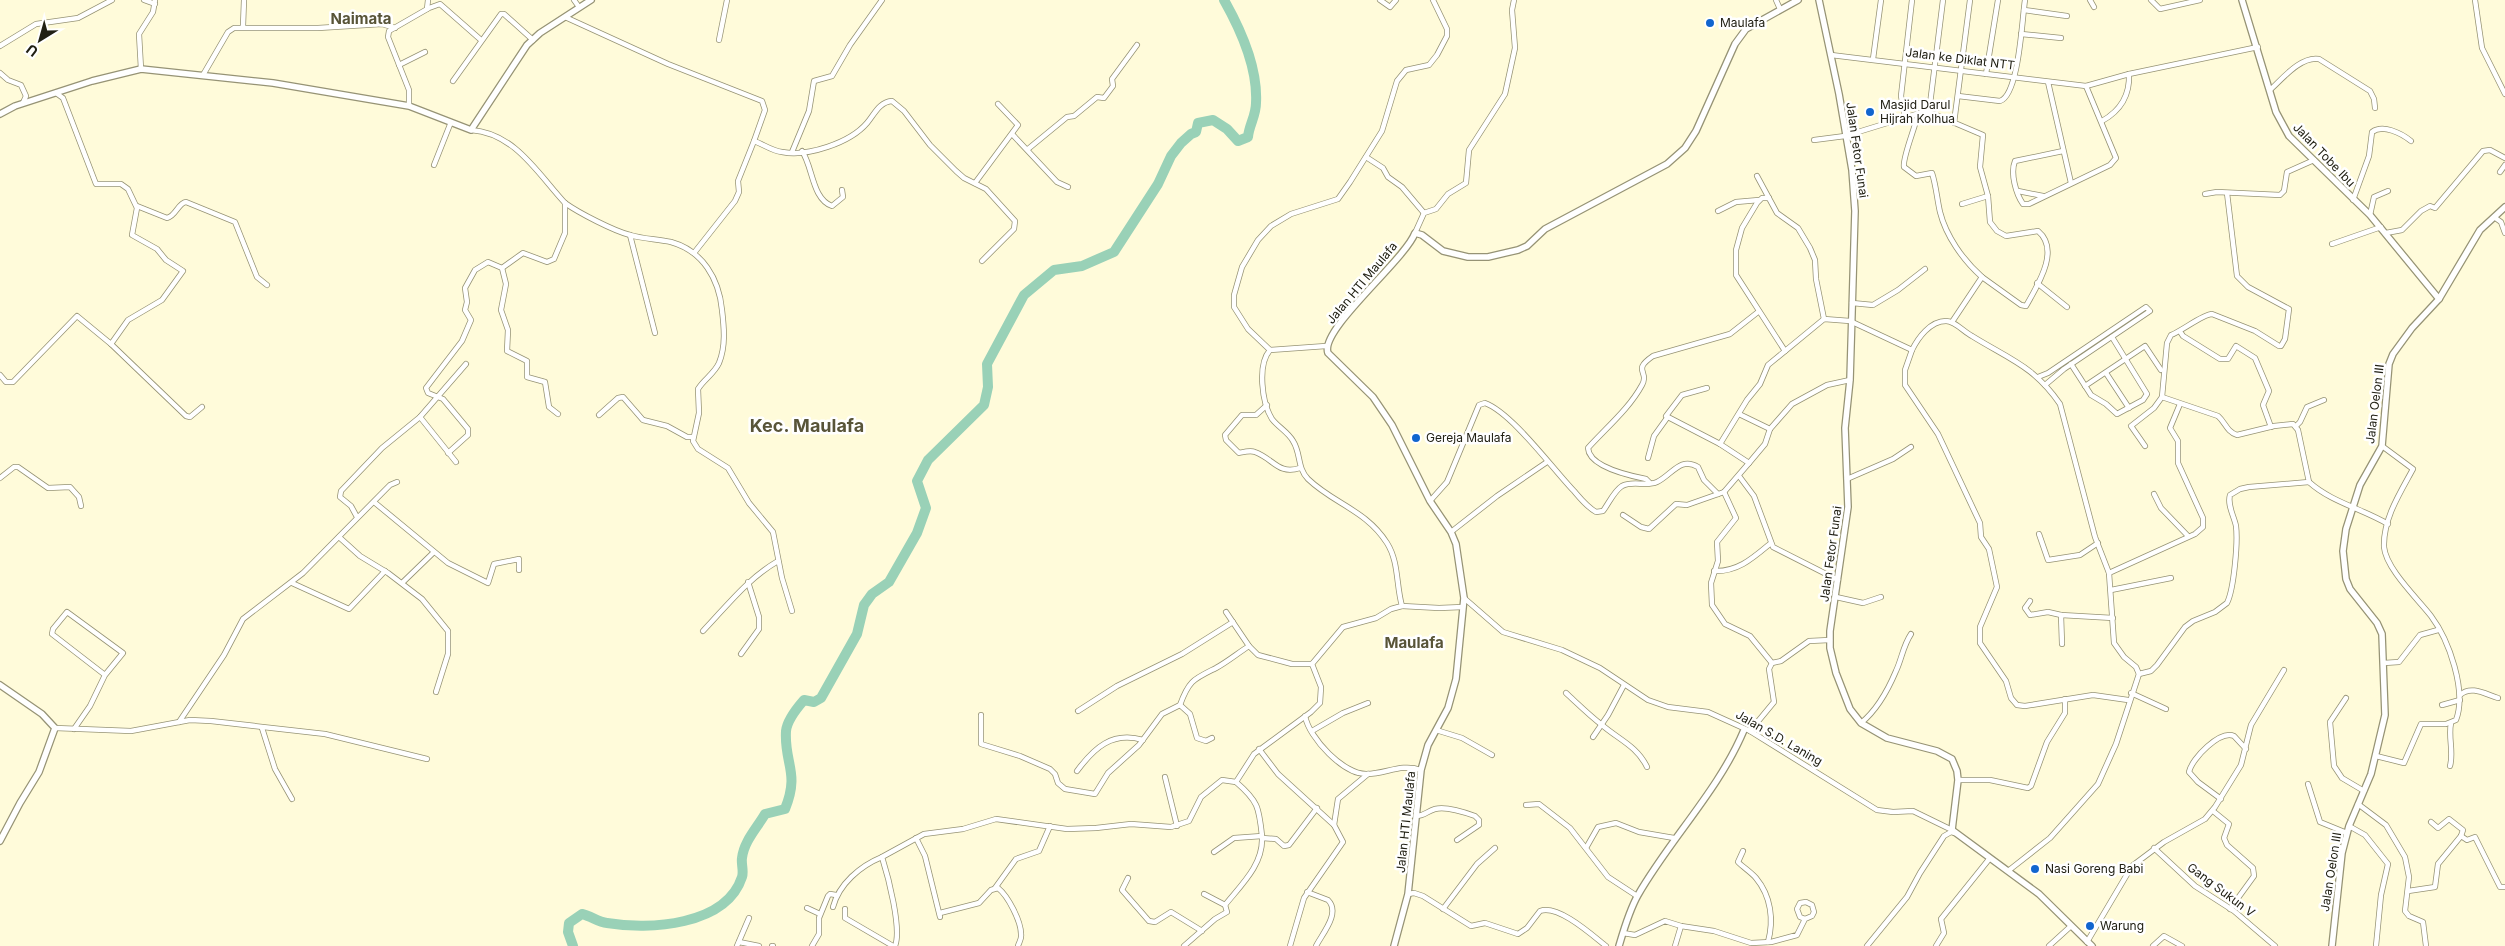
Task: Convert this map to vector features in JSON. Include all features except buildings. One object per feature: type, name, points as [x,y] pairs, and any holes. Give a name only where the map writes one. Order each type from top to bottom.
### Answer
[{"type":"street","points":[[0,46],[36,24],[78,18],[112,0]]},
{"type":"street","points":[[141,69],[139,34],[155,2],[144,0]]},
{"type":"street","points":[[243,26],[244,0]]},
{"type":"street","points":[[426,9],[428,0]]},
{"type":"street","points":[[574,0],[579,7]]},
{"type":"street","points":[[471,130],[520,56],[533,40],[591,0]]},
{"type":"street","points":[[719,40],[727,0]]},
{"type":"street","points":[[792,152],[809,111],[814,81],[832,76],[850,45],[882,0]]},
{"type":"street","points":[[1380,0],[1390,7],[1396,0]]},
{"type":"street","points":[[1326,346],[1270,350],[1248,329],[1234,307],[1234,294],[1242,267],[1258,240],[1270,226],[1290,214],[1338,199],[1382,131],[1397,80],[1406,70],[1429,64],[1434,60],[1447,36],[1447,29],[1433,0]]},
{"type":"street","points":[[1514,0],[1512,15],[1515,30],[1515,48],[1504,97],[1469,150],[1466,183],[1448,194],[1436,209],[1424,213],[1415,233],[1422,235],[1443,251],[1468,257],[1488,257],[1527,246],[1546,229],[1667,164],[1681,153],[1696,131],[1739,37],[1746,29],[1798,0]]},
{"type":"street","points":[[1776,0],[1780,9]]},
{"type":"street","name":"Jalan Fetor Funai","points":[[1819,0],[1832,54],[1852,170],[1855,210],[1850,320],[1850,380],[1845,428],[1848,507],[1830,640],[1832,659],[1850,709],[1861,724],[1887,738],[1946,755],[1954,764],[1958,780]]},
{"type":"street","points":[[1873,59],[1881,0]]},
{"type":"street","points":[[1905,117],[1901,96],[1912,0]]},
{"type":"street","points":[[1929,112],[1943,0]]},
{"type":"street","points":[[1954,123],[1970,0]]},
{"type":"street","points":[[1986,74],[1998,0],[1994,0]]},
{"type":"street","points":[[1958,96],[2002,100],[2009,94],[2015,76],[2025,0]]},
{"type":"street","points":[[2090,0],[2094,7]]},
{"type":"street","points":[[2151,0],[2160,9],[2200,0]]},
{"type":"street","name":"Jalan Tobe Ibu","points":[[2242,0],[2258,47],[2276,112],[2286,131],[2381,227],[2439,299]]},
{"type":"street","points":[[2475,0],[2482,48],[2505,94]]},
{"type":"street","points":[[408,106],[408,90],[388,37],[389,31],[426,9],[443,4],[481,40]]},
{"type":"street","points":[[2024,10],[2067,16]]},
{"type":"street","points":[[453,81],[481,40],[502,14],[533,40]]},
{"type":"street","points":[[565,17],[668,64],[762,100],[765,110],[738,181],[738,192],[735,202],[694,253]]},
{"type":"street","points":[[203,75],[230,30],[243,26],[318,28],[382,24],[395,28]]},
{"type":"street","points":[[2021,34],[2061,38]]},
{"type":"street","points":[[1028,149],[1067,117],[1074,116],[1097,97],[1104,98],[1113,86],[1112,79],[1137,45]]},
{"type":"street","name":"Jalan ke Diklat NTT","points":[[1832,54],[2086,86],[2129,74],[2258,47]]},
{"type":"street","points":[[399,65],[425,52]]},
{"type":"street","points":[[2270,90],[2296,67],[2314,58],[2323,61],[2345,77],[2370,91],[2374,99],[2375,108]]},
{"type":"street","points":[[0,114],[23,103],[111,75],[141,69],[273,83],[408,106],[471,130],[480,130],[510,144],[565,203],[630,235],[673,243],[694,253],[706,264],[719,288],[724,332],[718,364],[698,389],[699,414],[693,437],[698,449],[728,468],[749,503],[773,532],[778,561],[792,611]]},
{"type":"street","points":[[0,73],[8,80],[21,85],[26,96],[23,103]]},
{"type":"street","points":[[2102,121],[2125,98],[2130,86],[2129,74]]},
{"type":"street","points":[[2048,82],[2071,183]]},
{"type":"street","points":[[2063,151],[2015,161],[2013,167],[2021,202],[2025,205],[2045,196],[2110,165],[2116,158],[2086,86]]},
{"type":"street","points":[[56,93],[63,98],[95,183],[99,186],[124,185],[136,206],[132,235],[157,249],[168,262],[183,271],[164,298],[128,320],[111,344]]},
{"type":"street","points":[[754,141],[779,152],[821,148],[845,139],[862,128],[879,106],[892,102],[904,111],[930,145],[956,171],[996,199],[1015,224],[1006,238],[982,261]]},
{"type":"street","points":[[975,183],[1012,134],[1018,122],[998,104]]},
{"type":"street","points":[[1814,140],[1845,136],[1918,113],[1929,112],[1983,135],[1980,167],[1988,196],[1989,219],[1997,231],[2011,237],[2035,231],[2043,236],[2046,244],[2048,259],[2026,306],[2023,306],[1982,277],[1967,262],[1947,232],[1940,211],[1933,174],[1930,172],[1914,175],[1904,167],[1903,161],[1915,129],[1918,113]]},
{"type":"street","points":[[434,164],[451,122]]},
{"type":"street","points":[[2353,200],[2369,156],[2369,140],[2372,132],[2376,129],[2388,129],[2411,141]]},
{"type":"street","points":[[1012,134],[1057,182],[1068,187]]},
{"type":"street","points":[[2386,233],[2402,230],[2428,207],[2435,208],[2483,151],[2490,150],[2505,158]]},
{"type":"street","points":[[802,151],[808,161],[818,192],[826,203],[832,206],[839,202],[843,198],[842,190]]},
{"type":"street","points":[[1366,157],[1383,168],[1388,177],[1402,187],[1424,213]]},
{"type":"street","points":[[2205,194],[2280,195],[2284,191],[2287,172],[2314,160]]},
{"type":"street","points":[[2500,172],[2505,165]]},
{"type":"street","points":[[1758,176],[1781,217],[1798,228],[1810,248],[1815,260],[1817,287],[1824,319]]},
{"type":"street","points":[[2018,191],[2045,196]]},
{"type":"street","points":[[2370,215],[2374,197],[2388,191]]},
{"type":"street","points":[[2145,446],[2131,426],[2154,408],[2162,396],[2167,343],[2172,335],[2181,333],[2207,314],[2212,314],[2255,331],[2279,346],[2282,346],[2285,342],[2288,308],[2248,287],[2237,276],[2227,193]]},
{"type":"street","points":[[1962,204],[1988,196]]},
{"type":"street","points":[[1718,211],[1736,202],[1769,198]]},
{"type":"street","points":[[1760,200],[1749,213],[1738,239],[1736,278],[1754,302],[1758,312],[1785,351]]},
{"type":"street","points":[[136,206],[167,218],[171,217],[182,203],[186,202],[229,218],[237,226],[256,277],[267,285]]},
{"type":"street","points":[[502,268],[523,253],[547,262],[554,259],[565,233],[565,203]]},
{"type":"street","name":"Jalan Oelon III","points":[[2332,946],[2340,870],[2347,833],[2376,756],[2385,715],[2384,662],[2380,629],[2350,589],[2346,579],[2343,544],[2362,480],[2382,446],[2391,358],[2412,328],[2439,299],[2469,246],[2505,207]]},
{"type":"street","points":[[2494,217],[2501,222],[2505,233]]},
{"type":"street","points":[[2332,244],[2381,227]]},
{"type":"street","name":"Jalan HTI Maulafa","points":[[1394,946],[1408,894],[1421,770],[1428,744],[1448,708],[1456,679],[1460,657],[1464,598],[1456,544],[1451,532],[1430,501],[1392,425],[1368,390],[1335,361],[1328,353],[1326,346],[1347,313],[1382,277],[1415,233]]},
{"type":"street","points":[[630,235],[655,333]]},
{"type":"street","points":[[448,453],[469,432],[447,402],[428,393],[426,388],[467,332],[471,320],[465,310],[467,302],[465,286],[472,273],[481,265],[492,262],[502,268],[506,284],[500,310],[508,330],[507,351],[511,355],[527,361],[527,377],[545,382],[548,407],[558,414]]},
{"type":"street","points":[[1852,303],[1873,305],[1898,290],[1925,269]]},
{"type":"street","points":[[1952,322],[1982,277]]},
{"type":"street","points":[[2037,282],[2067,307]]},
{"type":"street","points":[[2038,377],[2048,373],[2067,359],[2110,334],[2150,311],[2150,309],[2146,307],[2110,334],[2045,385]]},
{"type":"street","points":[[1650,483],[1600,464],[1590,456],[1588,448],[1617,419],[1642,385],[1641,366],[1644,362],[1653,356],[1730,334],[1758,312]]},
{"type":"street","points":[[0,375],[6,382],[13,382],[77,316],[111,344],[186,416],[190,416],[202,407]]},
{"type":"street","points":[[1720,444],[1760,384],[1766,368],[1824,319],[1850,320],[1912,350]]},
{"type":"street","points":[[2008,871],[2050,838],[2098,784],[2116,744],[2128,700],[2138,674],[2136,667],[2124,657],[2114,643],[2109,573],[2098,543],[2063,411],[2045,385],[2024,365],[1979,341],[1952,322],[1939,322],[1931,326],[1912,350],[1905,370],[1905,384],[1942,442],[1980,523],[1981,537],[1989,549],[1997,587],[1980,627],[1981,647],[2002,673],[2011,698],[2017,705],[2101,694],[2128,700]]},
{"type":"street","points":[[2181,333],[2220,359],[2228,359],[2236,346],[2255,358],[2269,391],[2263,406],[2271,427]]},
{"type":"street","points":[[2067,359],[2090,395],[2106,404],[2117,414],[2143,400],[2147,394],[2110,334]]},
{"type":"street","points":[[2085,386],[2145,346],[2161,370]]},
{"type":"street","points":[[1270,350],[1264,358],[1261,369],[1267,405],[1272,418],[1294,441],[1300,468],[1310,480],[1360,514],[1387,544],[1396,565],[1402,606]]},
{"type":"street","points":[[357,517],[351,506],[341,500],[339,495],[341,491],[382,448],[420,417],[466,364]]},
{"type":"street","points":[[2106,373],[2129,408]]},
{"type":"street","points":[[1623,515],[1641,527],[1649,529],[1676,504],[1687,505],[1724,492],[1765,444],[1770,429],[1792,404],[1827,386],[1850,380]]},
{"type":"street","points":[[1648,458],[1654,436],[1667,418],[1673,404],[1682,395],[1707,388]]},
{"type":"street","points":[[2162,396],[2218,416],[2224,422],[2226,429],[2237,435],[2287,424],[2296,426]]},
{"type":"street","points":[[600,415],[618,398],[623,397],[643,420],[667,426],[687,437],[693,437]]},
{"type":"street","points":[[2296,426],[2307,407],[2324,400]]},
{"type":"street","points":[[1430,501],[1447,482],[1472,420],[1479,405],[1483,403],[1493,406],[1522,432],[1547,462],[1596,512],[1603,511],[1621,487],[1630,484],[1650,483],[1661,479],[1680,465],[1692,464],[1698,467],[1704,480],[1718,494]]},
{"type":"street","points":[[2109,573],[2201,530],[2203,524],[2199,508],[2178,463],[2178,441],[2170,428],[2180,404]]},
{"type":"street","points":[[1267,405],[1256,415],[1242,415],[1225,435],[1226,440],[1239,453],[1255,452],[1283,469],[1291,471],[1300,468]]},
{"type":"street","points":[[1739,414],[1770,429]]},
{"type":"street","points":[[420,417],[456,462]]},
{"type":"street","points":[[1667,418],[1720,444],[1750,463]]},
{"type":"street","points":[[2296,426],[2307,465],[2309,482]]},
{"type":"street","points":[[2376,756],[2404,763],[2421,724],[2451,723],[2457,719],[2460,698],[2451,657],[2433,618],[2416,600],[2386,554],[2385,538],[2388,524],[2397,498],[2413,470],[2382,446]]},
{"type":"street","points":[[1847,479],[1893,459],[1911,447]]},
{"type":"street","points":[[1451,532],[1496,496],[1547,462]]},
{"type":"street","points":[[0,478],[14,466],[18,466],[48,488],[66,486],[73,489],[79,497],[80,506]]},
{"type":"street","points":[[1739,476],[1754,496],[1771,543],[1782,553],[1838,580]]},
{"type":"street","points":[[179,722],[224,655],[243,619],[292,583],[357,517],[390,485],[396,482]]},
{"type":"street","points":[[2138,674],[2150,671],[2189,624],[2215,612],[2227,603],[2232,580],[2236,528],[2229,502],[2230,496],[2240,489],[2309,482],[2353,507],[2369,512],[2388,524]]},
{"type":"street","points":[[1724,492],[1736,518],[1717,542],[1718,560],[1710,583],[1712,605],[1720,618],[1730,628],[1750,636],[1772,663]]},
{"type":"street","points":[[2154,494],[2161,508],[2188,536]]},
{"type":"street","points":[[374,502],[434,552],[459,570],[488,583],[494,564],[519,559],[519,570]]},
{"type":"street","points":[[2039,534],[2048,560],[2080,556],[2098,543]]},
{"type":"street","points":[[339,537],[360,556],[402,582],[422,598],[432,614],[448,631],[448,654],[436,692]]},
{"type":"street","points":[[1714,571],[1724,572],[1739,567],[1771,543]]},
{"type":"street","points":[[402,582],[434,552]]},
{"type":"street","points":[[703,631],[748,582],[761,570],[778,561]]},
{"type":"street","points":[[292,583],[349,609],[385,571]]},
{"type":"street","points":[[2111,590],[2171,578]]},
{"type":"street","points":[[741,654],[757,635],[759,629],[759,617],[748,582]]},
{"type":"street","points":[[1836,597],[1863,603],[1881,597]]},
{"type":"street","name":"Jalan S.D. Laning","points":[[1464,598],[1503,632],[1562,650],[1600,668],[1624,685],[1660,705],[1708,712],[1738,724],[1877,810],[1893,812],[1913,811],[1954,832]]},
{"type":"street","points":[[2030,601],[2024,608],[2030,615],[2048,612],[2061,615],[2113,618]]},
{"type":"street","points":[[1312,664],[1343,627],[1376,618],[1391,609],[1402,606],[1463,607]]},
{"type":"street","points":[[74,729],[90,706],[105,675],[122,656],[123,651],[67,612],[53,629],[52,634],[105,675]]},
{"type":"street","points":[[1226,612],[1249,646],[1263,657],[1292,664],[1312,664]]},
{"type":"street","points":[[2061,615],[2062,644]]},
{"type":"street","points":[[1078,711],[1117,686],[1190,650],[1232,622]]},
{"type":"street","points":[[2384,662],[2399,662],[2420,635],[2438,630]]},
{"type":"street","points":[[1861,724],[1870,716],[1883,697],[1911,634]]},
{"type":"street","points":[[1772,663],[1781,661],[1809,641],[1830,640]]},
{"type":"street","points":[[981,716],[981,744],[1020,756],[1043,766],[1053,771],[1061,786],[1092,795],[1098,792],[1113,766],[1143,740],[1162,714],[1180,706],[1186,690],[1196,677],[1218,667],[1249,646]]},
{"type":"street","points":[[1619,946],[1637,896],[1674,838],[1704,798],[1747,730],[1774,702],[1769,670],[1772,663]]},
{"type":"street","points":[[1236,782],[1245,766],[1259,750],[1305,716],[1321,700],[1321,687],[1312,664]]},
{"type":"street","points":[[1954,832],[2039,894],[2089,944],[2129,870],[2154,848],[2187,830],[2213,810],[2221,799],[2242,765],[2251,725],[2284,670]]},
{"type":"street","points":[[0,685],[42,714],[55,728],[131,731],[179,722],[211,721],[325,734],[427,759]]},
{"type":"street","points":[[1593,737],[1602,725],[1624,685]]},
{"type":"street","points":[[2442,705],[2460,698],[2467,690],[2498,698]]},
{"type":"street","points":[[1566,693],[1602,725],[1628,743],[1640,755],[1647,767]]},
{"type":"street","points":[[2131,693],[2166,709]]},
{"type":"street","points":[[2346,698],[2330,722],[2334,766],[2342,778],[2364,791]]},
{"type":"street","points":[[1954,832],[1958,780],[1990,780],[2028,788],[2031,786],[2047,742],[2065,713],[2064,699]]},
{"type":"street","points":[[1312,732],[1343,714],[1368,703]]},
{"type":"street","points":[[1180,706],[1190,714],[1198,738],[1204,741],[1212,738]]},
{"type":"street","points":[[1305,716],[1312,732],[1330,755],[1359,774],[1368,774],[1397,767],[1413,767],[1421,770]]},
{"type":"street","points":[[2450,766],[2452,758],[2451,723]]},
{"type":"street","points":[[0,842],[20,803],[40,772],[55,728]]},
{"type":"street","points":[[262,728],[275,769],[292,799]]},
{"type":"street","points":[[1436,730],[1462,738],[1492,755]]},
{"type":"street","points":[[2221,799],[2193,777],[2189,772],[2191,766],[2203,750],[2227,735],[2234,736],[2246,749]]},
{"type":"street","points":[[1077,771],[1093,750],[1099,746],[1126,736],[1143,740]]},
{"type":"street","points":[[1259,750],[1278,774],[1334,825],[1342,839],[1341,845],[1307,892],[1290,946]]},
{"type":"street","points":[[1334,825],[1338,799],[1368,774]]},
{"type":"street","points":[[1165,777],[1177,826]]},
{"type":"street","points":[[833,907],[836,895],[867,865],[916,838],[933,832],[963,829],[996,819],[1067,829],[1131,824],[1159,828],[1177,826],[1189,821],[1201,797],[1222,780],[1236,782],[1252,796],[1259,806],[1262,837],[1261,853],[1256,864],[1225,905]]},
{"type":"street","points":[[2308,784],[2320,822],[2347,833]]},
{"type":"street","points":[[1526,805],[1536,803],[1541,805],[1570,828],[1608,877],[1637,896]]},
{"type":"street","points":[[2358,804],[2386,825],[2394,836],[2408,866],[2406,913],[2423,922],[2426,946]]},
{"type":"street","points":[[1214,852],[1234,838],[1276,838],[1283,845],[1289,845],[1317,808]]},
{"type":"street","points":[[1416,816],[1426,815],[1433,810],[1440,809],[1464,812],[1476,817],[1480,822],[1476,830],[1457,840]]},
{"type":"street","points":[[2213,810],[2229,824],[2224,838],[2227,845],[2253,868],[2254,872],[2254,876],[2230,909]]},
{"type":"street","points":[[2408,891],[2435,887],[2438,864],[2461,836],[2462,830],[2449,820],[2438,828],[2431,822]]},
{"type":"street","points":[[1586,848],[1598,827],[1611,822],[1639,832],[1674,838]]},
{"type":"street","points":[[916,838],[925,856],[940,915],[979,903],[995,888],[1016,859],[1039,851],[1050,826]]},
{"type":"street","points":[[2349,826],[2365,835],[2388,864],[2381,895],[2376,946]]},
{"type":"street","points":[[1870,945],[1907,897],[1944,836],[1954,832]]},
{"type":"street","points":[[2461,836],[2467,840],[2475,838],[2500,887],[2505,887]]},
{"type":"street","points":[[1444,909],[1477,864],[1495,848]]},
{"type":"street","name":"Gang Sukun V","points":[[2154,848],[2195,886],[2230,909],[2275,946]]},
{"type":"street","points":[[1743,851],[1738,862],[1755,877],[1769,900],[1771,943]]},
{"type":"street","points":[[845,909],[845,918],[894,946],[898,934],[890,884],[882,857]]},
{"type":"street","points":[[1936,946],[1944,933],[1941,919],[1990,858]]},
{"type":"street","points":[[1128,878],[1122,890],[1149,921],[1156,922],[1171,912],[1202,931]]},
{"type":"street","points":[[995,888],[1002,891],[1020,926],[1021,938],[1018,946]]},
{"type":"street","points":[[1307,892],[1328,900],[1332,908],[1329,923],[1316,946]]},
{"type":"street","points":[[1408,894],[1414,893],[1471,926],[1485,923],[1514,934],[1524,931],[1540,911],[1553,910],[1565,916],[1606,946]]},
{"type":"street","points":[[1184,946],[1219,916],[1227,912],[1225,905],[1204,894]]},
{"type":"street","points":[[812,946],[819,934],[820,914],[829,895],[836,895]]},
{"type":"street","points":[[807,908],[820,914]]},
{"type":"street","points":[[749,918],[738,944],[759,946]]},
{"type":"street","points":[[1623,934],[1635,935],[1665,920],[1681,926],[1720,932],[1745,942],[1771,943],[1797,935],[1805,919]]},
{"type":"street","points":[[1675,946],[1681,926]]},
{"type":"street","points":[[2050,946],[2072,926]]},
{"type":"street","points":[[2153,946],[2164,936],[2182,946]]},
{"type":"waterway","points":[[573,946],[568,932],[569,923],[582,914],[607,923],[644,926],[664,924],[684,921],[703,915],[720,906],[733,893],[742,877],[742,858],[748,840],[765,814],[785,809],[791,786],[786,742],[788,723],[804,700],[814,702],[821,698],[857,634],[864,605],[872,594],[889,582],[917,533],[926,508],[917,481],[928,460],[984,405],[988,387],[987,364],[1024,295],[1054,270],[1082,266],[1114,252],[1158,184],[1171,156],[1181,143],[1196,132],[1198,123],[1213,120],[1227,129],[1238,141],[1248,137],[1256,108],[1254,76],[1242,37],[1224,0]]},
{"type":"place","name":"Maulafa","points":[[1710,23]]},
{"type":"place","name":"Masjid Darul Hijrah Kolhua","points":[[1870,112]]},
{"type":"place","name":"Gereja Maulafa","points":[[1416,438]]},
{"type":"place","name":"Nasi Goreng Babi","points":[[2035,869]]},
{"type":"place","name":"Warung","points":[[2090,926]]},
{"type":"district","name":"Naimata","points":[[361,19]]},
{"type":"district","name":"Kec. Maulafa","points":[[807,426]]},
{"type":"district","name":"Maulafa","points":[[1414,643]]}]
